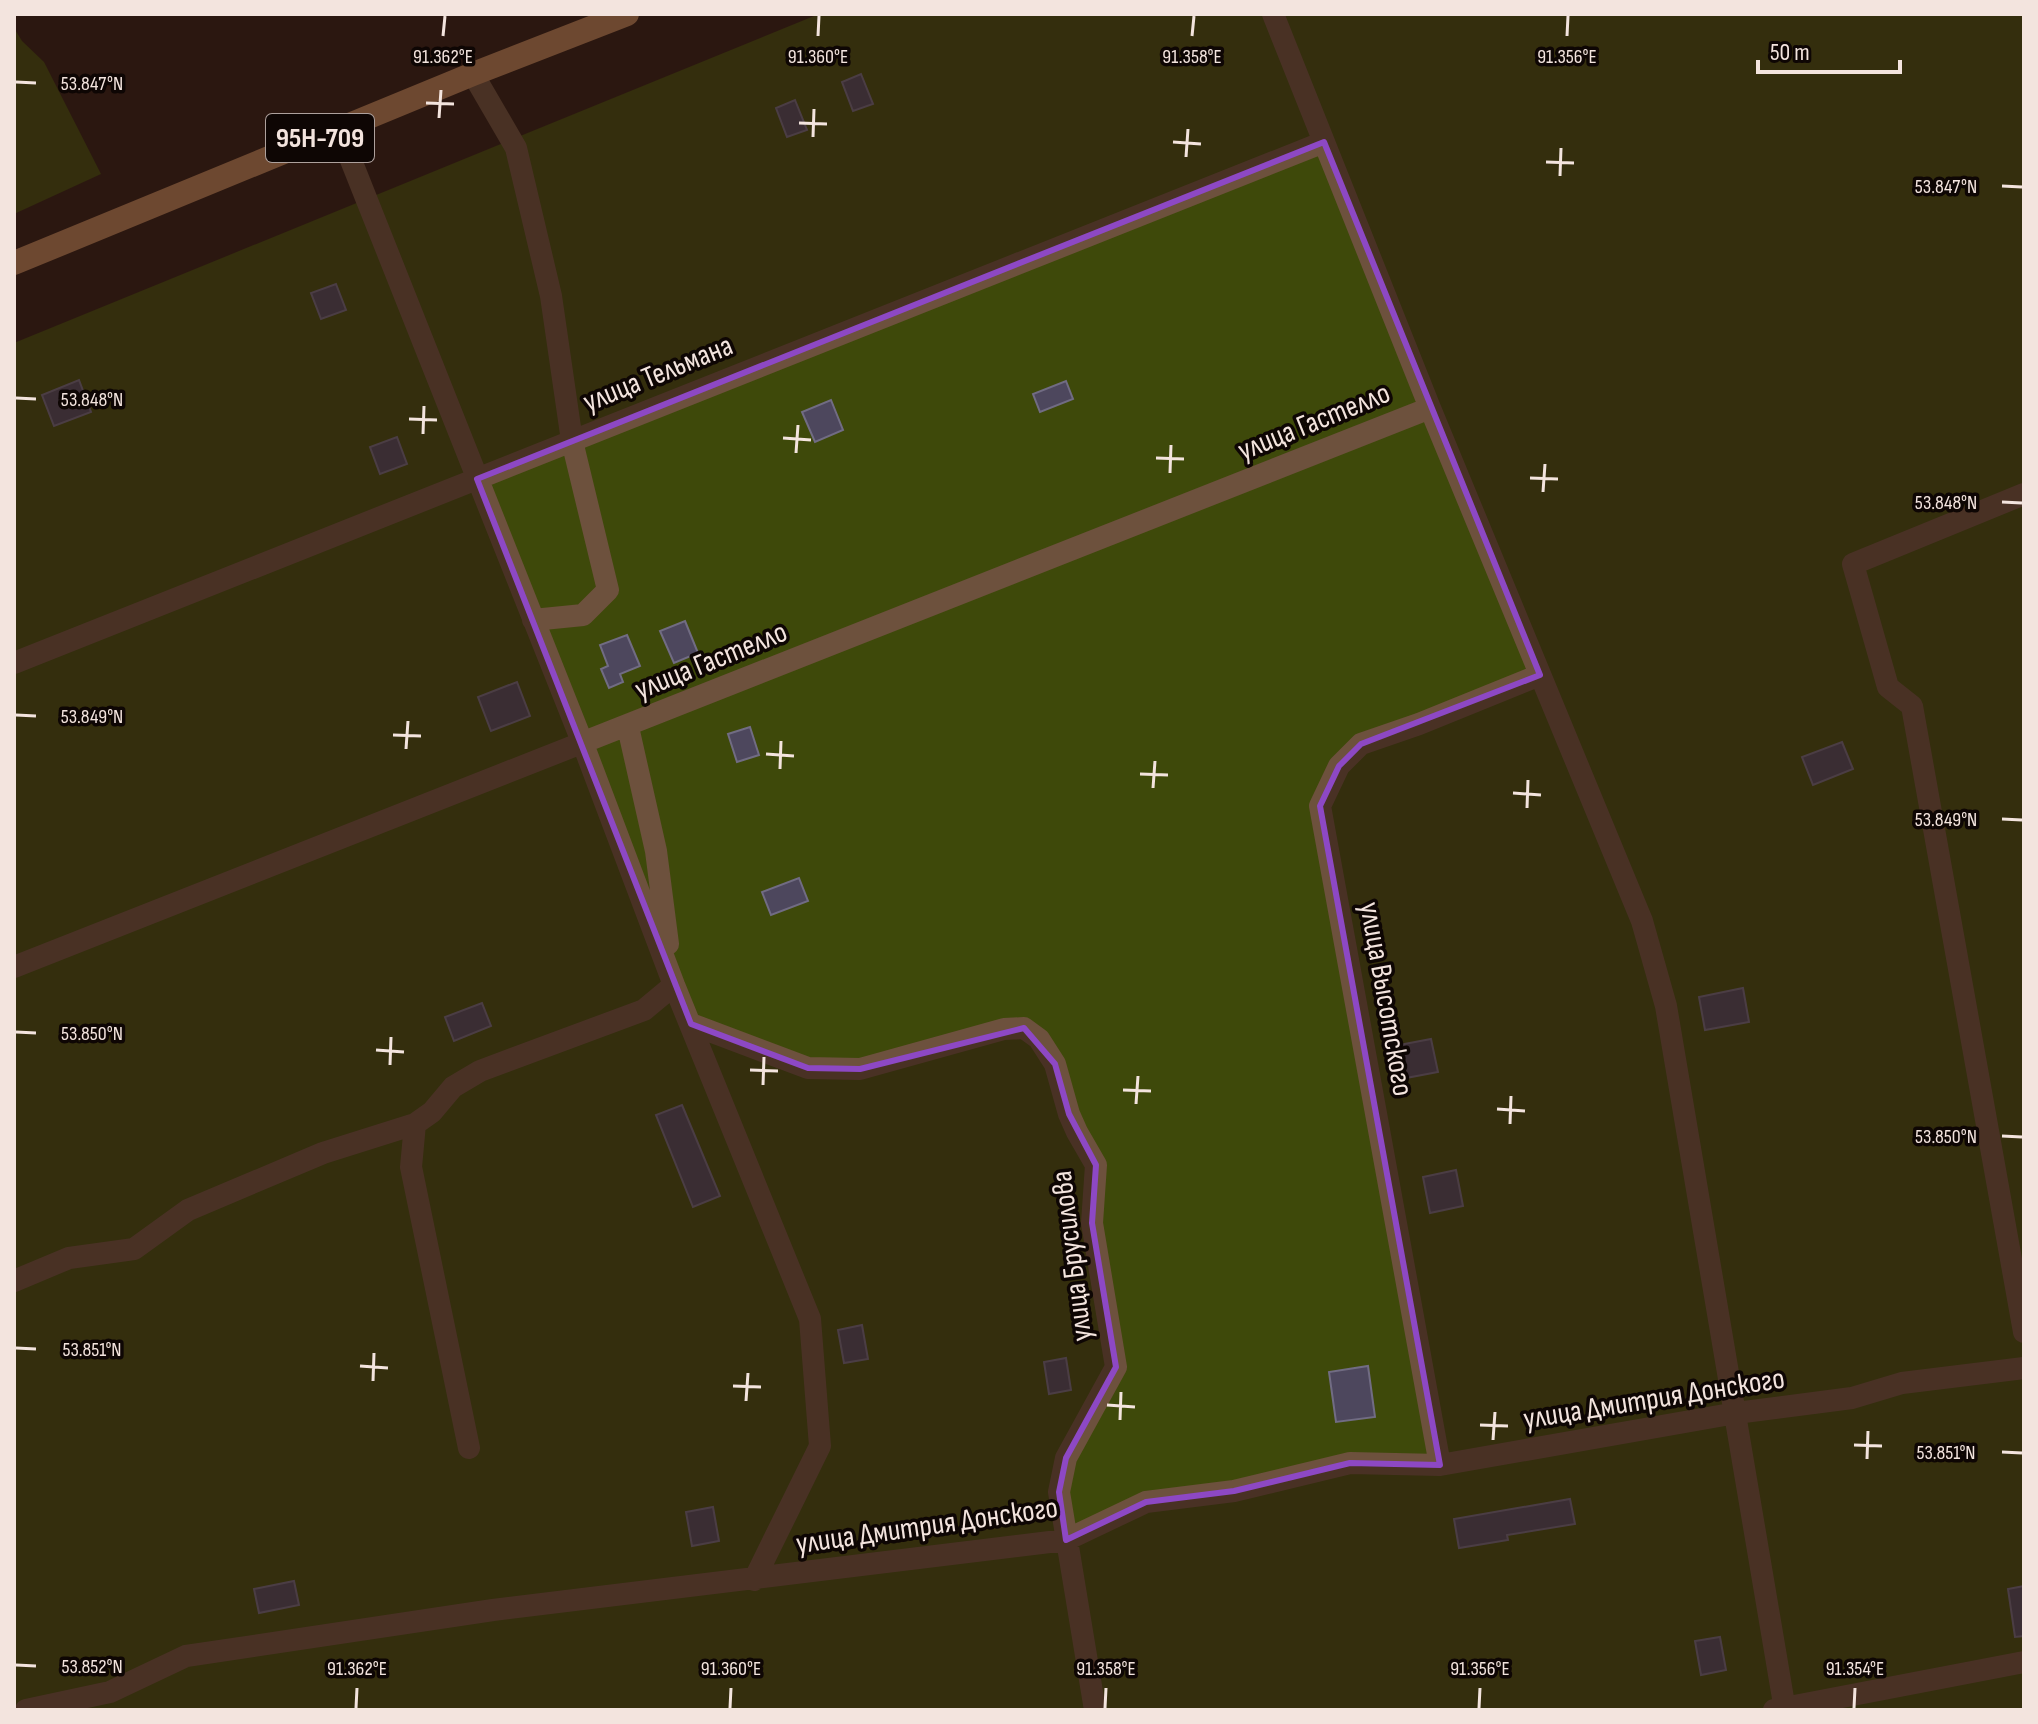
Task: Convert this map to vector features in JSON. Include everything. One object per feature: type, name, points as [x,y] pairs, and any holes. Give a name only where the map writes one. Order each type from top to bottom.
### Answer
[{"type":"main road","name":"95Н-709","points":[[14,263],[627,14]]},
{"type":"street","points":[[1273,14],[1430,408],[1642,921],[1666,1006],[1736,1413],[1781,1709],[2024,1662]]},
{"type":"street","points":[[473,74],[516,148],[551,296],[572,441],[608,590],[583,615],[533,620]]},
{"type":"street","points":[[339,130],[583,744],[674,985],[810,1319],[820,1446],[754,1580]]},
{"type":"street","name":"улица Тельмана","points":[[14,663],[1324,142]]},
{"type":"street","name":"улица Гастелло","points":[[14,967],[1430,408]]},
{"type":"street","points":[[2024,494],[1853,564],[1888,687],[1912,706],[2024,1332]]},
{"type":"street","name":"улица Высотского","points":[[1440,1465],[1320,806],[1339,766],[1361,744],[1540,675]]},
{"type":"street","points":[[628,727],[656,851],[674,985]]},
{"type":"street","points":[[14,1281],[69,1258],[134,1249],[188,1210],[323,1153],[415,1124],[432,1112],[453,1087],[480,1071],[644,1010],[674,985]]},
{"type":"street","name":"улица Брусилова","points":[[691,1024],[808,1068],[860,1069],[1004,1029],[1024,1028],[1039,1039],[1055,1064],[1077,1132],[1096,1165],[1092,1223],[1116,1367],[1066,1458],[1059,1492],[1095,1710]]},
{"type":"street","points":[[415,1124],[411,1167],[469,1448]]},
{"type":"street","name":"улица Дмитрия Донского","points":[[26,1710],[110,1692],[186,1656],[493,1610],[1066,1540],[1146,1502],[1234,1491],[1350,1463],[1440,1465],[1736,1413],[1852,1398],[1902,1383],[2024,1368]]},
{"type":"highlighted area","points":[[1324,142],[1540,675],[1361,744],[1339,766],[1320,806],[1440,1465],[1350,1463],[1234,1491],[1146,1502],[1066,1540],[1059,1492],[1066,1458],[1116,1367],[1092,1223],[1096,1165],[1069,1114],[1055,1064],[1024,1028],[860,1069],[808,1068],[691,1024],[477,479]]},
{"type":"green space","points":[[819,14],[2024,14],[2024,1710],[14,1710],[14,343]]},
{"type":"green space","points":[[14,28],[22,41],[44,62],[101,174],[14,214]]},
{"type":"building","points":[[861,74],[873,104],[853,111],[842,82]]},
{"type":"building","points":[[795,100],[807,130],[787,137],[776,108]]},
{"type":"building","points":[[336,284],[346,310],[321,319],[311,293]]},
{"type":"building","points":[[79,380],[91,412],[54,426],[42,395]]},
{"type":"building","points":[[1066,381],[1073,399],[1040,412],[1033,394]]},
{"type":"building","points":[[831,400],[843,430],[815,442],[802,412]]},
{"type":"building","points":[[397,437],[407,464],[380,474],[370,447]]},
{"type":"building","points":[[685,621],[698,653],[674,663],[660,631]]},
{"type":"building","points":[[627,635],[640,666],[620,674],[623,682],[609,688],[601,669],[608,666],[600,645]]},
{"type":"building","points":[[517,682],[530,716],[491,731],[478,697]]},
{"type":"building","points":[[750,727],[759,755],[737,762],[728,734]]},
{"type":"building","points":[[1842,742],[1853,769],[1813,785],[1802,757]]},
{"type":"building","points":[[799,878],[808,901],[771,915],[762,892]]},
{"type":"building","points":[[1743,988],[1749,1022],[1705,1030],[1699,997]]},
{"type":"building","points":[[482,1003],[491,1026],[454,1041],[445,1017]]},
{"type":"building","points":[[1431,1039],[1438,1072],[1406,1078],[1399,1045]]},
{"type":"building","points":[[682,1105],[720,1196],[693,1207],[656,1115]]},
{"type":"building","points":[[1456,1170],[1463,1206],[1430,1213],[1423,1177]]},
{"type":"building","points":[[862,1325],[868,1359],[844,1363],[838,1330]]},
{"type":"building","points":[[1066,1358],[1071,1390],[1049,1394],[1044,1362]]},
{"type":"building","points":[[1368,1366],[1375,1417],[1336,1422],[1329,1372]]},
{"type":"building","points":[[1570,1499],[1575,1524],[1507,1535],[1508,1540],[1459,1548],[1454,1519]]},
{"type":"building","points":[[713,1507],[719,1541],[692,1546],[686,1512]]},
{"type":"building","points":[[294,1581],[299,1605],[259,1613],[254,1589]]},
{"type":"building","points":[[2024,1586],[2024,1636],[2015,1637],[2008,1589]]},
{"type":"building","points":[[1720,1637],[1726,1670],[1701,1675],[1695,1641]]}]
